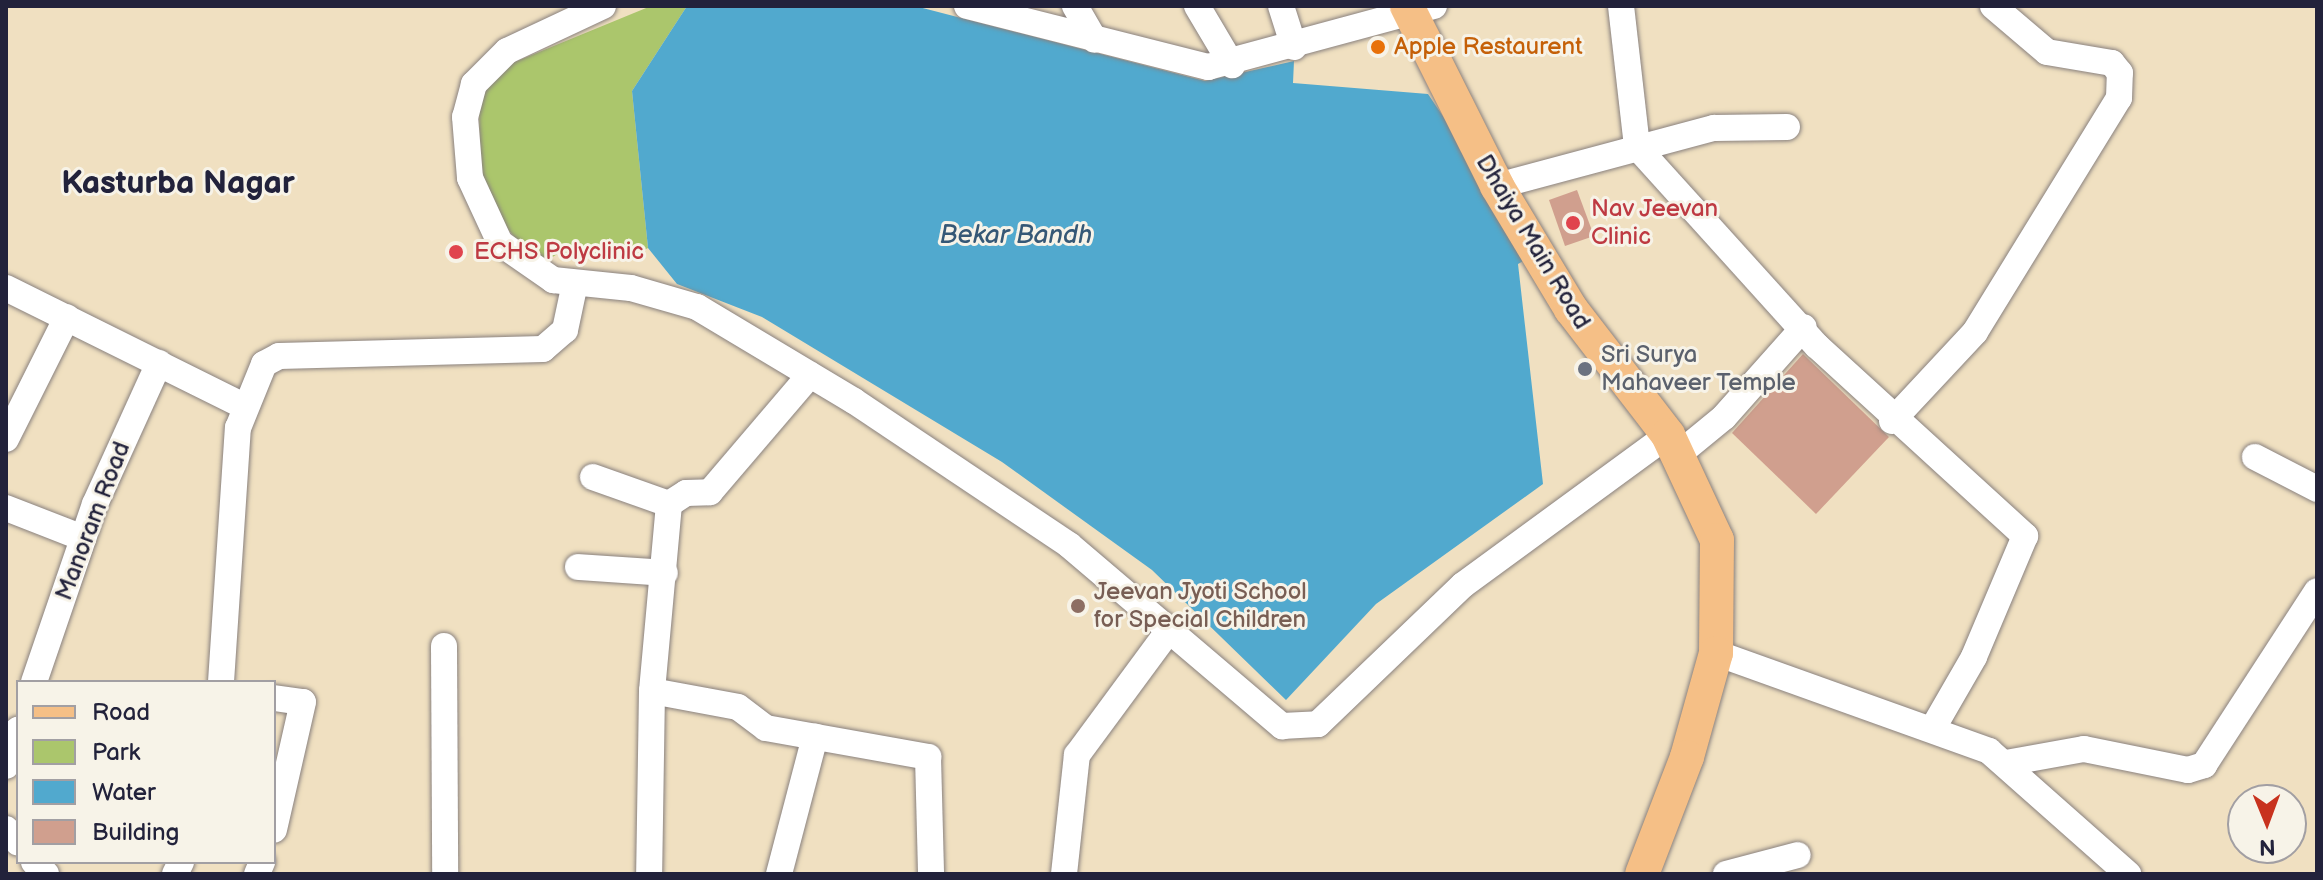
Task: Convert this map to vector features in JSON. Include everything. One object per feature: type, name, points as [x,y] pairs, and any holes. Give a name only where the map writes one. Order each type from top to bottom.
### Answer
[{"type":"main road","name":"Dhaiya Main Road","points":[[1417,8],[1497,186],[1571,309],[1674,444],[1717,540],[1716,653],[1687,757],[1642,874]]},
{"type":"street","points":[[603,6],[493,60],[474,84],[465,117],[470,178],[492,231],[529,269],[575,283],[646,291],[697,307],[810,375],[1069,545],[1170,629],[1267,716],[1307,728],[1475,575],[1674,444],[1724,417],[1804,327]]},
{"type":"street","points":[[967,6],[1195,66],[1232,65],[1417,8]]},
{"type":"street","points":[[1075,6],[1095,40]]},
{"type":"street","points":[[1197,6],[1232,65]]},
{"type":"street","points":[[1281,6],[1294,47]]},
{"type":"street","points":[[1621,6],[1637,147],[1892,421],[2025,536],[1974,657],[1933,728]]},
{"type":"street","points":[[1892,421],[1975,332],[2119,98],[2120,73],[2112,63],[2038,48],[1993,6]]},
{"type":"street","points":[[1497,186],[1714,128],[1787,127]]},
{"type":"street","points":[[221,680],[242,405],[270,358],[543,349],[565,330],[575,283]]},
{"type":"street","points":[[6,288],[242,405]]},
{"type":"street","points":[[6,439],[67,317]]},
{"type":"street","name":"Manoram Road","points":[[35,680],[83,538],[159,363]]},
{"type":"street","points":[[669,504],[686,493],[710,492],[810,375]]},
{"type":"street","points":[[2255,457],[2317,489]]},
{"type":"street","points":[[593,477],[669,504]]},
{"type":"street","points":[[649,874],[652,691],[669,504]]},
{"type":"street","points":[[6,508],[83,538]]},
{"type":"street","points":[[578,567],[665,573]]},
{"type":"street","points":[[2006,763],[2084,749],[2188,770],[2204,765],[2317,591]]},
{"type":"street","points":[[1064,874],[1077,755],[1170,629]]},
{"type":"street","points":[[444,646],[445,874]]},
{"type":"street","points":[[1716,653],[1933,728],[2006,763],[2128,874]]},
{"type":"street","points":[[652,691],[730,705],[760,726],[928,757],[931,874]]},
{"type":"street","points":[[276,698],[303,702],[276,821]]},
{"type":"street","points":[[6,766],[16,736]]},
{"type":"street","points":[[779,874],[815,737]]},
{"type":"street","points":[[1726,874],[1798,855]]},
{"type":"green space","points":[[651,6],[687,6],[632,91],[648,248],[624,260],[559,253],[538,266],[481,196],[479,102],[486,84],[505,66]]},
{"type":"water","name":"Bekar Bandh","points":[[687,6],[915,6],[1205,81],[1294,61],[1293,83],[1428,94],[1498,198],[1527,259],[1518,264],[1543,484],[1376,604],[1286,700],[1152,570],[1002,462],[762,317],[677,284],[648,248],[632,91]]},
{"type":"building","points":[[1577,190],[1594,236],[1565,246],[1549,200]]},
{"type":"building","points":[[1803,354],[1889,437],[1816,514],[1732,433]]},
{"type":"place","name":"Apple Restaurent","points":[[1378,47]]},
{"type":"place","name":"Nav Jeevan Clinic","points":[[1573,223]]},
{"type":"place","name":"ECHS Polyclinic","points":[[456,252]]},
{"type":"place","name":"Sri Surya Mahaveer Temple","points":[[1585,369]]},
{"type":"place","name":"Jeevan Jyoti School for Special Children","points":[[1078,606]]},
{"type":"district","name":"Kasturba Nagar","points":[[178,184]]}]
